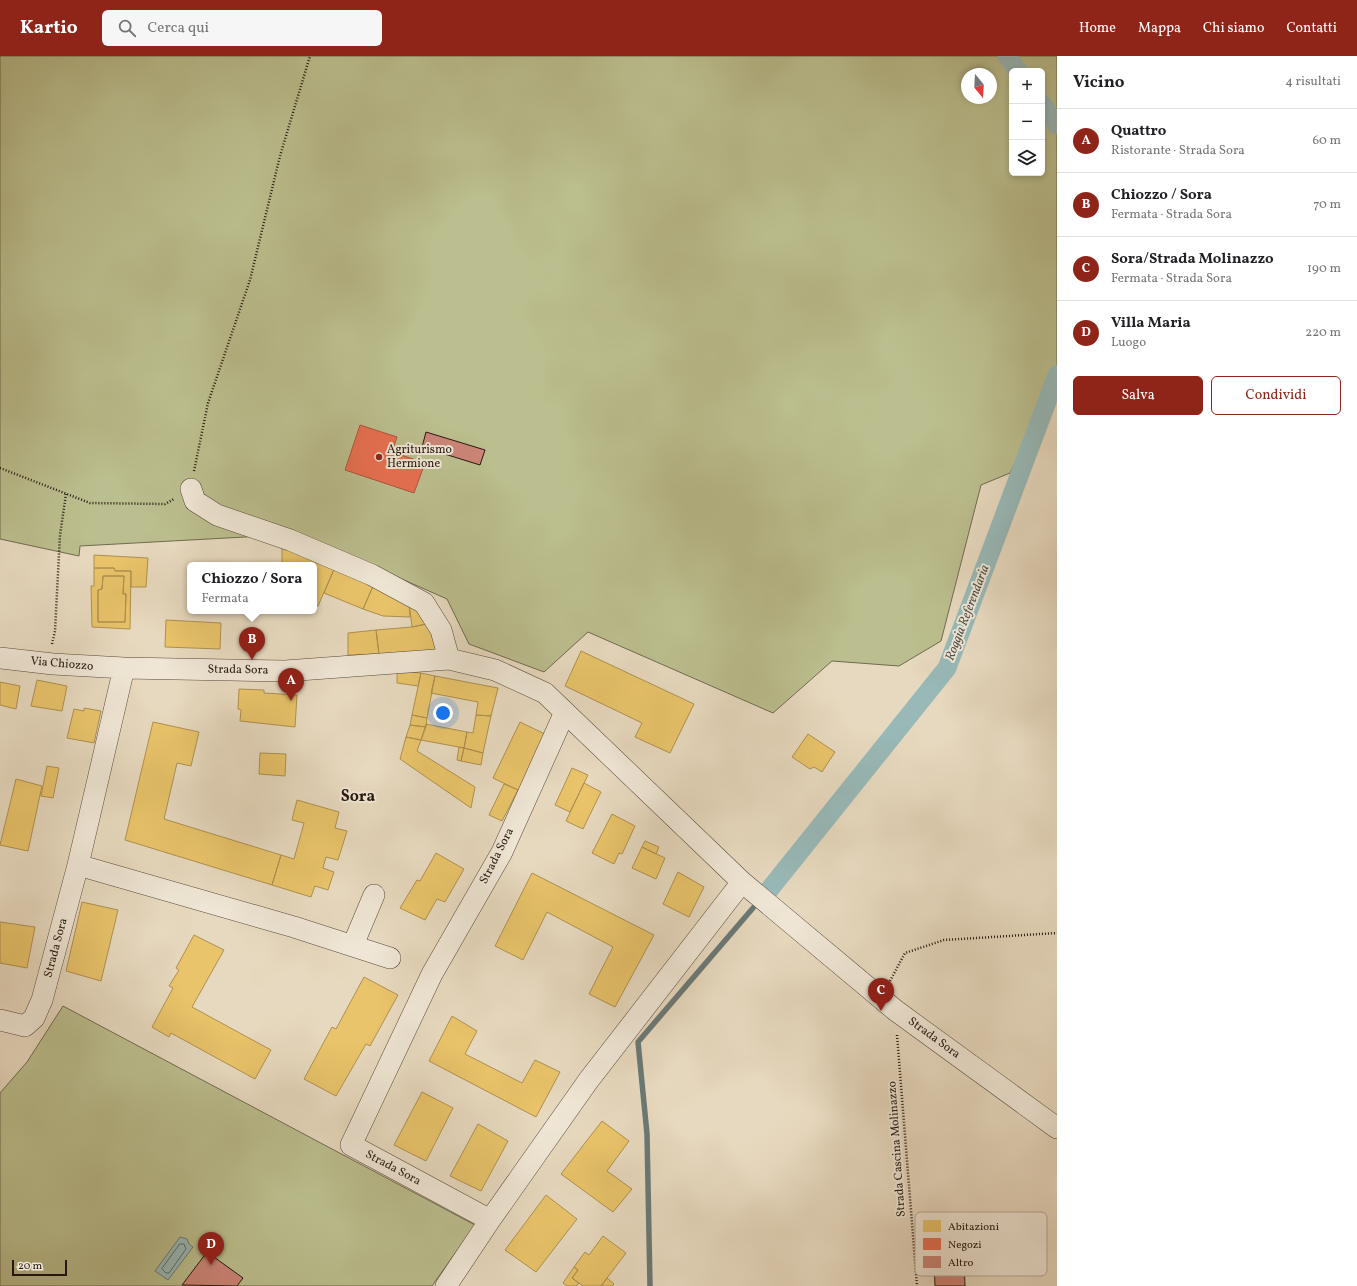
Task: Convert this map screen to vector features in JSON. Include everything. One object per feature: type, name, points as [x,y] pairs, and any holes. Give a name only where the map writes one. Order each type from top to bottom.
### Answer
[{"type":"street","points":[[191,488],[195,501],[217,515],[290,540],[372,575],[424,603],[441,630],[449,659]]},
{"type":"street","name":"Via Chiozzo","points":[[0,658],[46,664],[124,668]]},
{"type":"street","name":"Strada Sora","points":[[0,1020],[25,1026],[34,1018],[42,1000],[78,866],[124,668],[285,671],[449,659],[495,670],[545,693],[742,882],[895,1010],[1057,1128]]},
{"type":"street","name":"Strada Sora","points":[[490,1220],[351,1145],[432,974],[502,852],[565,712]]},
{"type":"street","points":[[78,866],[353,945],[390,958]]},
{"type":"street","points":[[446,1286],[490,1220],[588,1081],[742,882]]},
{"type":"street","points":[[353,945],[374,895]]},
{"type":"path","points":[[0,468],[90,503],[165,504],[191,488],[208,403],[250,280],[280,156],[310,56]]},
{"type":"path","points":[[46,664],[55,631],[60,535],[66,494]]},
{"type":"path","name":"Strada Cascina Molinazzo","points":[[915,1261],[895,1010],[890,979],[905,953],[944,940],[1057,933]]},
{"type":"path","name":"Strada Cascina Molinazzo","points":[[916,1276],[917,1286]]},
{"type":"green space","points":[[0,56],[1057,56],[1057,367],[1029,434],[1010,473],[981,485],[941,641],[899,666],[832,661],[773,713],[588,632],[544,672],[469,644],[447,599],[300,534],[80,546],[79,556],[0,539]]},
{"type":"green space","points":[[63,1006],[475,1225],[432,1286],[0,1286],[0,1093],[27,1062]]},
{"type":"water","points":[[180,1237],[187,1239],[189,1244],[193,1247],[168,1280],[155,1271]]},
{"type":"building: Abitazioni","points":[[282,545],[335,567],[318,606],[317,562],[282,562]]},
{"type":"building: Abitazioni","points":[[94,555],[148,558],[146,587],[131,587],[131,571],[115,571],[114,568],[94,568]]},
{"type":"building: Abitazioni","points":[[335,567],[374,584],[363,609],[324,593]]},
{"type":"building: Abitazioni","points":[[94,568],[114,568],[115,571],[131,571],[130,629],[92,627],[91,586],[94,586]],"holes":[[[103,576],[124,576],[123,594],[126,594],[125,622],[98,622],[98,590],[102,589]]]},
{"type":"building: Abitazioni","points":[[103,576],[124,576],[123,594],[126,594],[125,622],[98,622],[98,590],[102,589]]},
{"type":"building: Abitazioni","points":[[374,584],[409,603],[410,617],[383,616],[363,609]]},
{"type":"building: Abitazioni","points":[[409,603],[431,623],[412,627]]},
{"type":"building: Abitazioni","points":[[166,620],[221,623],[220,649],[165,647]]},
{"type":"building: Abitazioni","points":[[431,623],[437,650],[379,654],[376,630],[412,627]]},
{"type":"building: Abitazioni","points":[[376,630],[379,654],[348,655],[348,633]]},
{"type":"building: Abitazioni","points":[[581,651],[694,704],[670,753],[635,737],[642,723],[565,686]]},
{"type":"building: Abitazioni","points":[[397,671],[421,673],[418,686],[397,683]]},
{"type":"building: Abitazioni","points":[[421,673],[435,676],[427,718],[412,715]]},
{"type":"building: Abitazioni","points":[[435,676],[498,688],[491,716],[476,715],[478,702],[431,693]]},
{"type":"building: Abitazioni","points":[[37,680],[67,686],[62,711],[31,706]]},
{"type":"building: Abitazioni","points":[[0,682],[20,686],[16,709],[0,705]]},
{"type":"building: Abitazioni","points":[[239,689],[264,690],[264,693],[297,695],[295,727],[240,721],[241,710],[238,709]]},
{"type":"building: Abitazioni","points":[[84,708],[101,711],[94,743],[67,738],[74,709],[84,711]]},
{"type":"building: Abitazioni","points":[[412,715],[427,718],[426,727],[410,725]]},
{"type":"building: Abitazioni","points":[[476,715],[491,716],[483,753],[464,748],[467,732],[473,733]]},
{"type":"building: Abitazioni","points":[[153,722],[199,732],[191,766],[177,763],[164,819],[281,855],[272,885],[125,840]]},
{"type":"building: Abitazioni","points":[[520,722],[547,735],[520,790],[518,790],[493,778]]},
{"type":"building: Abitazioni","points":[[426,724],[467,732],[464,748],[421,740]]},
{"type":"building: Abitazioni","points":[[410,725],[426,727],[421,740],[406,737]]},
{"type":"building: Abitazioni","points":[[808,734],[835,752],[822,772],[814,767],[810,769],[792,757]]},
{"type":"building: Abitazioni","points":[[406,737],[421,740],[417,751],[475,787],[471,808],[400,759]]},
{"type":"building: Abitazioni","points":[[459,747],[464,748],[461,761],[457,760]]},
{"type":"building: Abitazioni","points":[[464,748],[483,753],[481,765],[461,761]]},
{"type":"building: Abitazioni","points":[[260,753],[286,754],[285,776],[259,774]]},
{"type":"building: Abitazioni","points":[[47,766],[59,768],[53,798],[41,796]]},
{"type":"building: Abitazioni","points":[[572,768],[588,775],[570,812],[555,805]]},
{"type":"building: Abitazioni","points":[[16,779],[42,786],[28,851],[0,845]]},
{"type":"building: Abitazioni","points":[[584,783],[601,792],[583,829],[566,821]]},
{"type":"building: Abitazioni","points":[[504,784],[518,790],[502,821],[489,815]]},
{"type":"building: Abitazioni","points":[[297,800],[339,812],[335,828],[347,831],[338,860],[326,857],[323,868],[334,872],[328,890],[315,886],[311,897],[272,885],[281,855],[294,859],[304,823],[292,820]]},
{"type":"building: Abitazioni","points":[[612,814],[635,826],[622,854],[619,853],[614,864],[592,853]]},
{"type":"building: Abitazioni","points":[[645,841],[659,847],[656,854],[642,847]]},
{"type":"building: Abitazioni","points":[[642,847],[665,858],[656,879],[632,868]]},
{"type":"building: Abitazioni","points":[[436,853],[464,869],[445,902],[437,899],[425,920],[400,908],[417,880],[420,881]]},
{"type":"building: Abitazioni","points":[[678,872],[704,887],[689,917],[663,904]]},
{"type":"building: Abitazioni","points":[[532,873],[654,935],[615,1007],[589,994],[613,947],[547,912],[523,960],[495,946]]},
{"type":"building: Abitazioni","points":[[82,902],[118,910],[101,981],[66,971]]},
{"type":"building: Abitazioni","points":[[0,922],[35,927],[27,968],[0,963]]},
{"type":"building: Abitazioni","points":[[194,935],[224,950],[192,1007],[271,1050],[255,1079],[171,1033],[169,1037],[152,1027],[173,988],[169,986],[179,970],[176,968]]},
{"type":"building: Abitazioni","points":[[364,977],[398,995],[370,1046],[366,1044],[336,1096],[304,1079],[332,1027],[336,1029]]},
{"type":"building: Abitazioni","points":[[452,1016],[477,1031],[465,1054],[522,1083],[535,1060],[560,1072],[536,1117],[429,1061]]},
{"type":"building: Abitazioni","points":[[422,1092],[453,1108],[426,1161],[394,1145]]},
{"type":"building: Abitazioni","points":[[602,1121],[629,1141],[607,1171],[632,1189],[613,1212],[561,1174]]},
{"type":"building: Abitazioni","points":[[478,1124],[508,1141],[481,1191],[450,1176]]},
{"type":"building: Abitazioni","points":[[546,1195],[577,1219],[536,1272],[505,1250]]},
{"type":"building: Abitazioni","points":[[603,1236],[626,1253],[601,1286],[583,1286],[572,1278],[578,1270],[574,1267],[585,1252],[589,1255]]},
{"type":"building: Abitazioni","points":[[574,1267],[578,1270],[572,1278],[579,1283],[576,1286],[567,1286],[563,1283]]},
{"type":"building: Abitazioni","points":[[607,1278],[614,1284],[612,1286],[601,1286]]},
{"type":"building: Negozi","name":"Agriturismo Hermione","points":[[360,425],[397,437],[392,452],[425,463],[414,493],[345,470]]},
{"type":"building: Altro","points":[[426,432],[485,450],[480,465],[422,447]]},
{"type":"building: Altro","points":[[207,1252],[243,1278],[237,1286],[182,1285]]},
{"type":"building: Altro","points":[[935,1276],[965,1276],[965,1286],[935,1286]]},
{"type":"waterway","name":"Roggia Referendaria","points":[[1007,56],[1016,68]]},
{"type":"waterway","name":"Roggia Referendaria","points":[[1045,108],[1057,125]]},
{"type":"waterway","name":"Roggia Referendaria","points":[[765,895],[947,668],[1057,375]]},
{"type":"waterway","points":[[650,1286],[647,1134],[638,1042],[753,908]]},
{"type":"place","name":"Agriturismo Hermione","points":[[379,457]]},
{"type":"place","name":"Chiozzo / Sora","points":[[252,660]]},
{"type":"place","name":"Quattro","points":[[291,701]]},
{"type":"place","name":"Sora/Strada Molinazzo","points":[[881,1011]]},
{"type":"place","name":"Villa Maria","points":[[211,1265]]},
{"type":"district","name":"Sora","points":[[358,797]]}]
